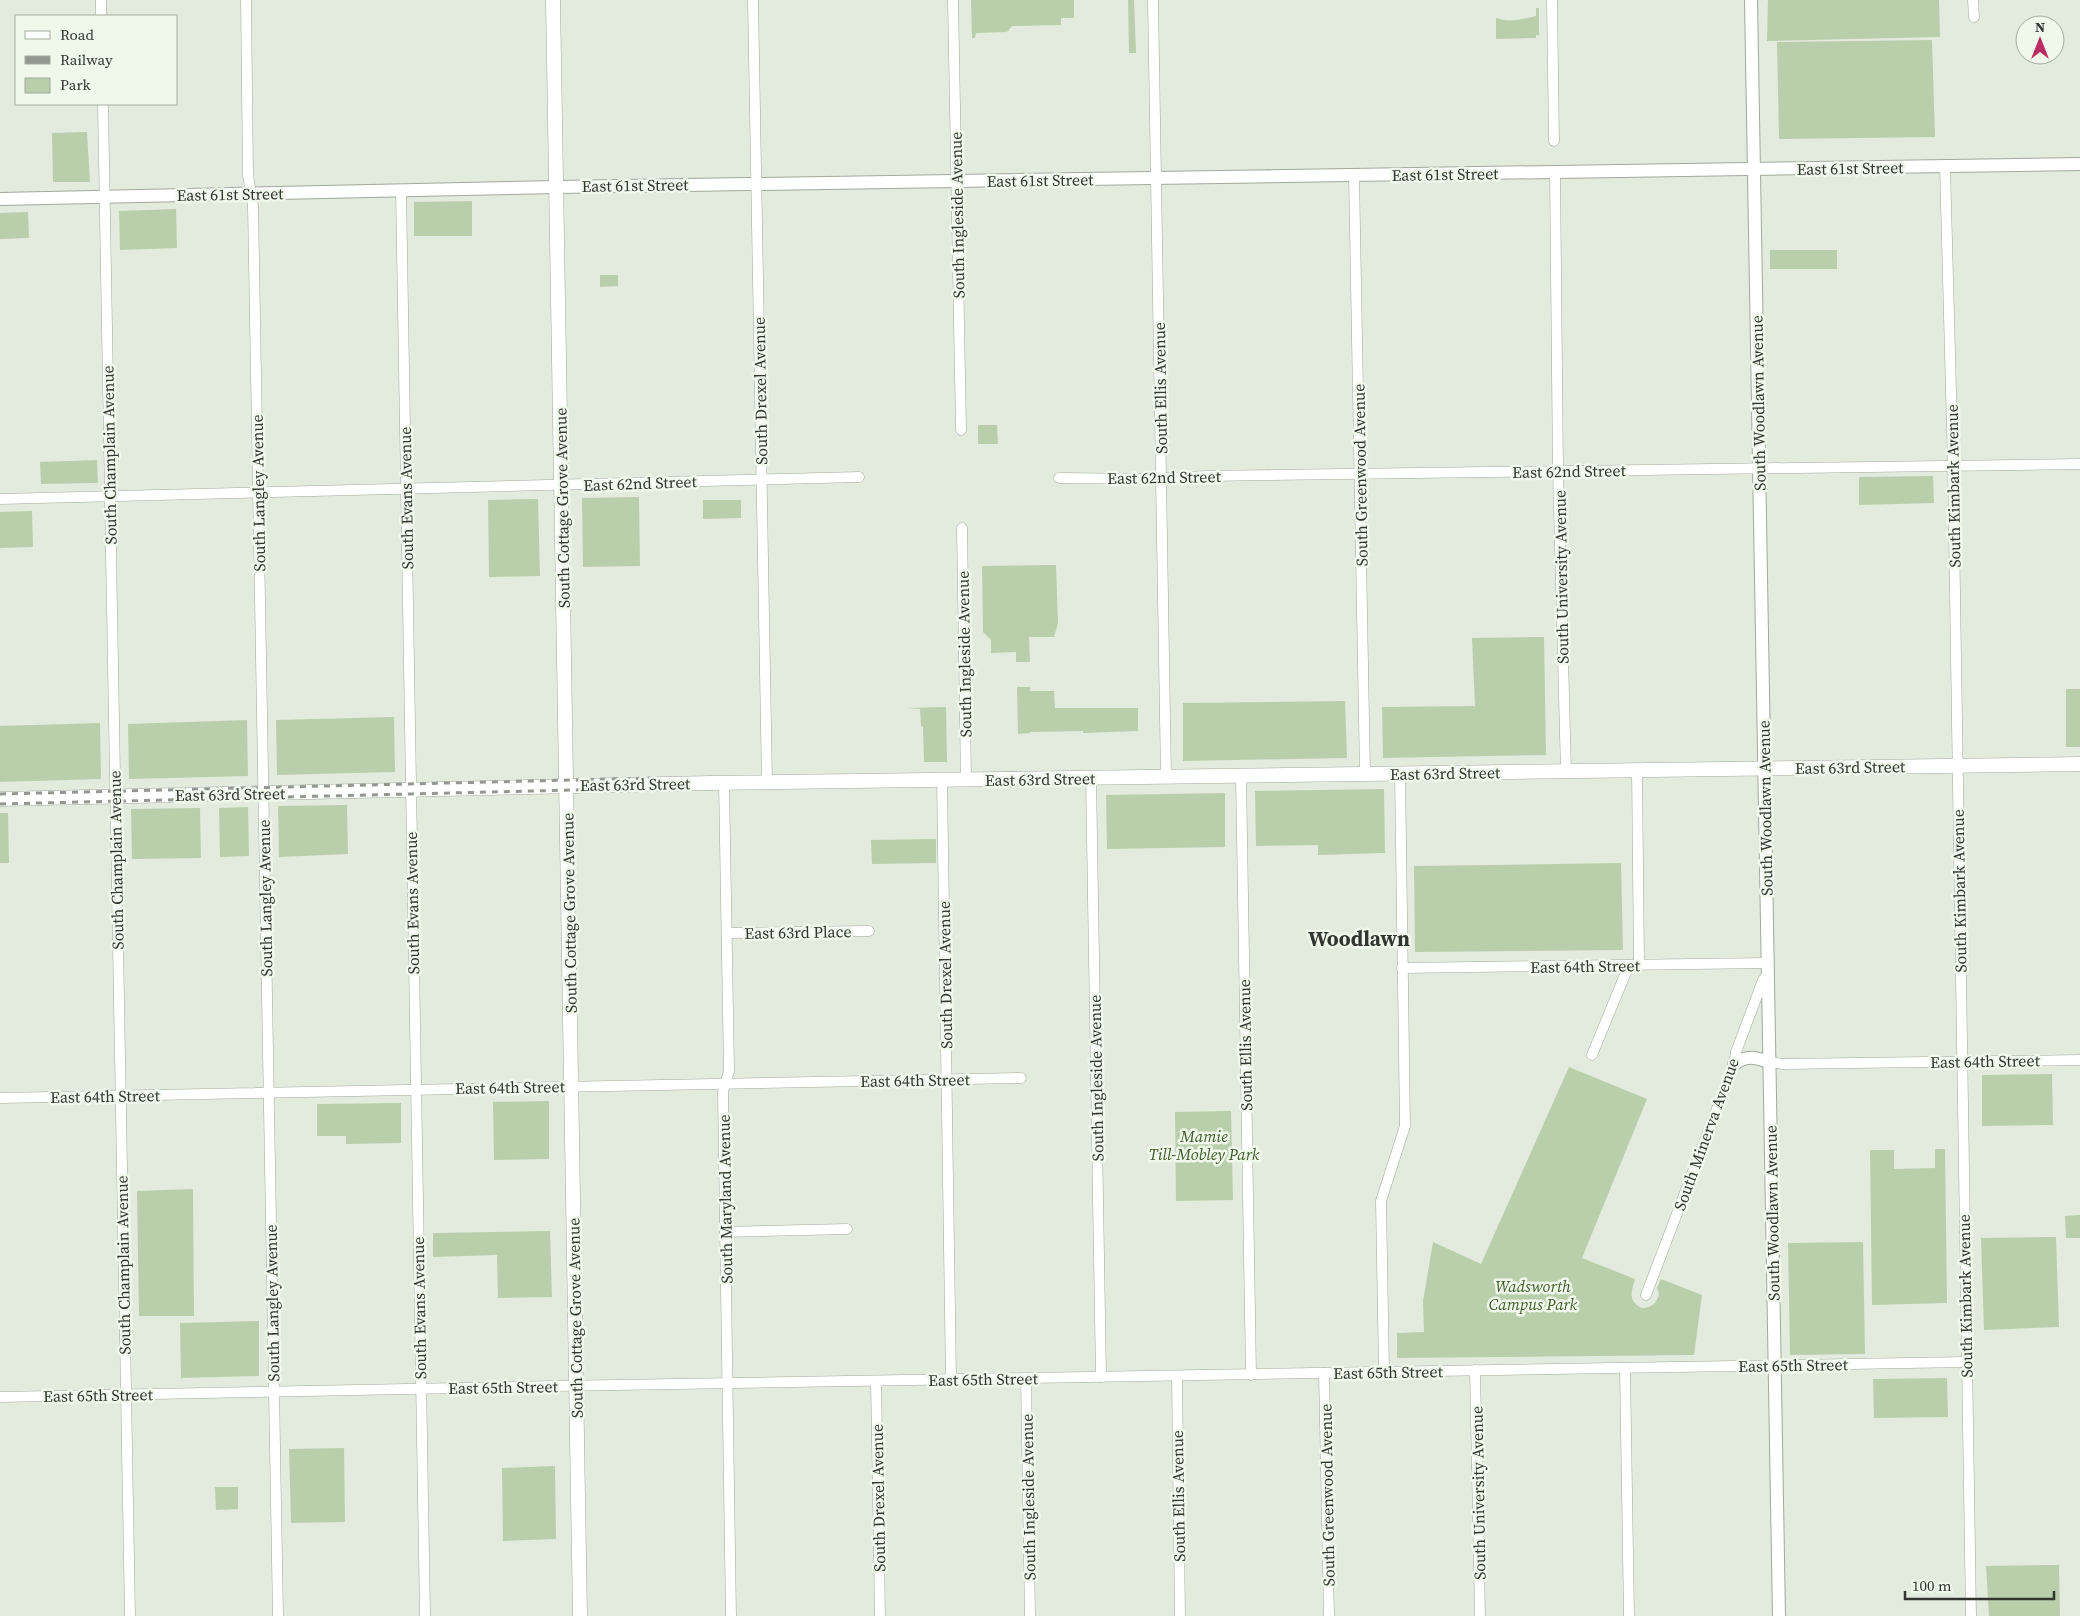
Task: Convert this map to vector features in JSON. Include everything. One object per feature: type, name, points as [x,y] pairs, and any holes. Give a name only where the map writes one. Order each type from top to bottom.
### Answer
[{"type":"main road","name":"South Cottage Grove Avenue","points":[[554,0],[580,1616]]},
{"type":"main road","name":"East 63rd Street","points":[[0,799],[767,782],[2080,764]]},
{"type":"street","points":[[101,0],[101,15]]},
{"type":"street","name":"South Langley Avenue","points":[[246,0],[248,175],[253,206],[278,1616]]},
{"type":"street","name":"South Drexel Avenue","points":[[753,0],[767,782]]},
{"type":"street","name":"South Ingleside Avenue","points":[[953,0],[961,430]]},
{"type":"street","name":"South Ellis Avenue","points":[[1153,0],[1166,777]]},
{"type":"street","points":[[1552,0],[1554,141]]},
{"type":"street","name":"South Woodlawn Avenue","points":[[1751,0],[1779,1616]]},
{"type":"street","points":[[1973,0],[1974,17]]},
{"type":"street","name":"South Champlain Avenue","points":[[103,105],[130,1616]]},
{"type":"street","name":"East 61st Street","points":[[0,199],[557,187],[2080,164]]},
{"type":"street","name":"South Kimbark Avenue","points":[[1945,166],[1953,466],[1971,1616]]},
{"type":"street","name":"South University Avenue","points":[[1555,172],[1558,471],[1566,771]]},
{"type":"street","name":"South Greenwood Avenue","points":[[1354,175],[1365,774]]},
{"type":"street","name":"South Evans Avenue","points":[[401,190],[425,1616]]},
{"type":"street","name":"East 62nd Street","points":[[1059,478],[2080,464]]},
{"type":"street","name":"East 62nd Street","points":[[0,499],[859,476]]},
{"type":"street","name":"South Ingleside Avenue","points":[[962,528],[966,780]]},
{"type":"street","points":[[1592,1056],[1634,965],[1636,770]]},
{"type":"street","points":[[1384,1372],[1381,1201],[1405,1126],[1400,774]]},
{"type":"street","name":"South Ellis Avenue","points":[[1241,776],[1251,1374]]},
{"type":"street","name":"South Ingleside Avenue","points":[[1091,778],[1101,1377]]},
{"type":"street","name":"South Drexel Avenue","points":[[942,780],[951,1380]]},
{"type":"street","name":"South Maryland Avenue","points":[[724,783],[728,1071],[723,1092],[731,1616]]},
{"type":"street","name":"East 63rd Place","points":[[727,933],[869,931]]},
{"type":"street","name":"East 64th Street","points":[[1402,968],[1634,965],[1768,968]]},
{"type":"street","name":"South Minerva Avenue","points":[[1646,1295],[1734,1064],[1736,1052],[1768,968]]},
{"type":"street","points":[[1734,1064],[1744,1058],[1754,1056],[1770,1062]]},
{"type":"street","name":"East 64th Street","points":[[1770,1062],[1782,1064],[2080,1060]]},
{"type":"street","name":"East 64th Street","points":[[0,1098],[1021,1078]]},
{"type":"street","points":[[725,1232],[847,1229]]},
{"type":"street","name":"East 65th Street","points":[[0,1397],[576,1385],[1966,1362]]},
{"type":"street","points":[[1625,1368],[1629,1616]]},
{"type":"street","name":"South University Avenue","points":[[1475,1370],[1480,1616]]},
{"type":"street","name":"South Greenwood Avenue","points":[[1324,1373],[1329,1616]]},
{"type":"street","name":"South Ellis Avenue","points":[[1176,1376],[1180,1616]]},
{"type":"street","name":"South Ingleside Avenue","points":[[1026,1379],[1030,1616]]},
{"type":"street","name":"South Drexel Avenue","points":[[876,1381],[880,1616]]},
{"type":"green space","points":[[971,0],[1074,0],[1074,18],[1061,18],[1061,25],[1012,26],[1007,32],[976,33],[975,38],[972,38]]},
{"type":"green space","points":[[1128,0],[1134,0],[1136,53],[1129,53]]},
{"type":"green space","points":[[1768,0],[1939,0],[1940,37],[1767,41]]},
{"type":"green space","points":[[1536,8],[1539,8],[1539,35],[1536,35],[1536,38],[1496,39],[1496,18],[1512,20],[1536,16]]},
{"type":"green space","points":[[1932,40],[1935,137],[1779,139],[1777,42]]},
{"type":"green space","points":[[87,132],[90,182],[53,182],[52,133]]},
{"type":"green space","points":[[472,201],[472,236],[414,236],[414,202]]},
{"type":"green space","points":[[176,209],[177,248],[120,250],[119,211]]},
{"type":"green space","points":[[28,212],[29,238],[0,239],[0,213]]},
{"type":"green space","points":[[1770,250],[1837,250],[1837,269],[1770,269]]},
{"type":"green space","points":[[600,275],[618,275],[618,286],[600,287]]},
{"type":"green space","points":[[978,425],[997,425],[998,444],[978,444]]},
{"type":"green space","points":[[97,460],[98,483],[41,484],[40,462]]},
{"type":"green space","points":[[1933,476],[1934,503],[1859,505],[1859,477]]},
{"type":"green space","points":[[639,497],[640,566],[583,567],[582,498]]},
{"type":"green space","points":[[538,499],[540,576],[489,577],[488,500]]},
{"type":"green space","points":[[703,500],[741,500],[741,518],[703,519]]},
{"type":"green space","points":[[32,511],[33,547],[0,548],[0,512]]},
{"type":"green space","points":[[1056,565],[1058,623],[1054,637],[1029,637],[1030,662],[1016,662],[1016,652],[991,653],[991,640],[983,632],[982,566]]},
{"type":"green space","points":[[1544,637],[1546,755],[1383,758],[1382,707],[1475,706],[1472,638]]},
{"type":"green space","points":[[1017,687],[1030,687],[1030,691],[1054,691],[1055,708],[1138,708],[1138,731],[1030,732],[1018,734]]},
{"type":"green space","points":[[2066,689],[2080,689],[2080,747],[2066,747]]},
{"type":"green space","points":[[1345,701],[1347,758],[1183,761],[1183,703]]},
{"type":"green space","points":[[946,707],[947,762],[924,762],[923,727],[921,726],[920,709],[906,708]]},
{"type":"green space","points":[[394,717],[395,772],[277,775],[276,720]]},
{"type":"green space","points":[[247,720],[248,776],[129,779],[128,724]]},
{"type":"green space","points":[[100,723],[101,779],[0,782],[0,726]]},
{"type":"green space","points":[[1384,789],[1385,853],[1318,855],[1318,845],[1256,846],[1255,791]]},
{"type":"green space","points":[[1225,793],[1225,847],[1107,849],[1106,795]]},
{"type":"green space","points":[[347,805],[348,854],[279,857],[278,806]]},
{"type":"green space","points":[[248,807],[249,856],[220,857],[219,808]]},
{"type":"green space","points":[[200,808],[201,858],[132,859],[131,809]]},
{"type":"green space","points":[[0,813],[8,813],[9,863],[0,863]]},
{"type":"green space","points":[[936,839],[936,863],[872,864],[871,840]]},
{"type":"green space","points":[[1621,863],[1623,950],[1415,952],[1414,866]]},
{"type":"green space","name":"Wadsworth Campus Park","points":[[1569,1067],[1647,1099],[1582,1258],[1635,1279],[1632,1296],[1634,1303],[1642,1308],[1651,1306],[1657,1300],[1659,1294],[1657,1288],[1661,1279],[1702,1295],[1694,1355],[1397,1358],[1397,1333],[1424,1332],[1423,1301],[1433,1242],[1481,1264]]},
{"type":"green space","points":[[2052,1074],[2053,1125],[1982,1126],[1982,1075]]},
{"type":"green space","points":[[549,1101],[549,1159],[494,1160],[493,1102]]},
{"type":"green space","points":[[401,1103],[401,1143],[346,1144],[346,1136],[317,1136],[317,1104]]},
{"type":"green space","name":"Mamie Till-Mobley Park","points":[[1231,1111],[1233,1200],[1176,1201],[1175,1112]]},
{"type":"green space","points":[[1935,1149],[1945,1149],[1947,1303],[1872,1305],[1870,1150],[1894,1150],[1894,1169],[1935,1168]]},
{"type":"green space","points":[[193,1189],[194,1316],[139,1316],[137,1191]]},
{"type":"green space","points":[[2080,1215],[2080,1238],[2066,1238],[2065,1216]]},
{"type":"green space","points":[[550,1231],[552,1297],[498,1298],[497,1255],[433,1257],[433,1233]]},
{"type":"green space","points":[[2056,1237],[2059,1327],[1984,1330],[1981,1238]]},
{"type":"green space","points":[[1863,1242],[1865,1354],[1790,1355],[1788,1243]]},
{"type":"green space","points":[[259,1321],[259,1376],[181,1378],[180,1323]]},
{"type":"green space","points":[[1947,1378],[1948,1417],[1874,1418],[1873,1379]]},
{"type":"green space","points":[[344,1448],[345,1522],[291,1523],[289,1449]]},
{"type":"green space","points":[[555,1466],[556,1539],[503,1541],[502,1468]]},
{"type":"green space","points":[[215,1487],[238,1487],[238,1509],[216,1510]]},
{"type":"green space","points":[[2059,1565],[2060,1616],[1989,1616],[1986,1566]]},
{"type":"railway","points":[[0,794],[653,778]]},
{"type":"railway","points":[[0,804],[654,788]]},
{"type":"district","name":"Woodlawn","points":[[1359,939]]}]
